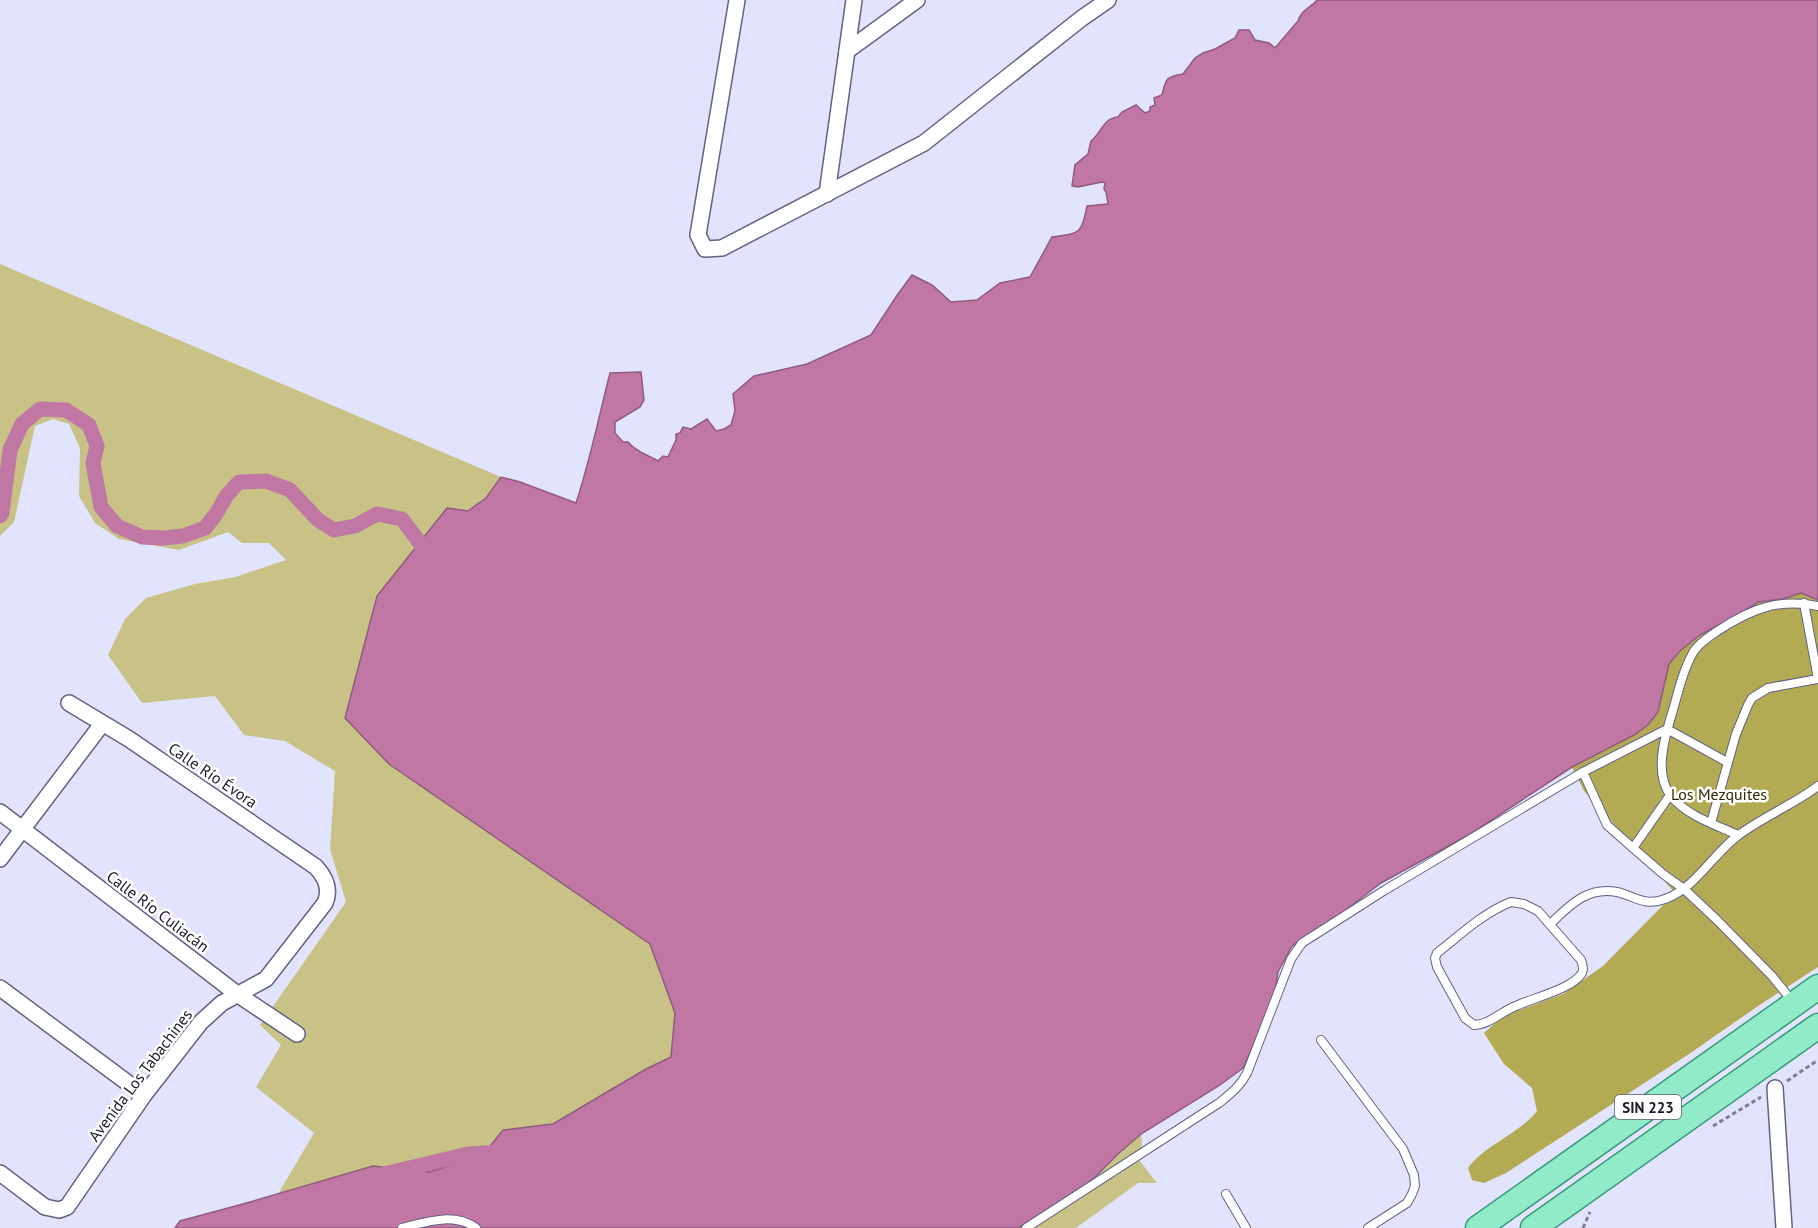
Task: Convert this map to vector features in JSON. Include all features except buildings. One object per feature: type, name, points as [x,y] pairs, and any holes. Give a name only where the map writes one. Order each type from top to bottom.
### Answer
[{"type":"main road","name":"SIN 223","points":[[1478,1228],[1818,987]]},
{"type":"main road","points":[[1794,1004],[1815,1028]]},
{"type":"main road","name":"SIN 223","points":[[1533,1228],[1815,1028]]},
{"type":"street","points":[[737,0],[698,235],[705,249],[722,248],[924,143],[1108,0]]},
{"type":"street","points":[[826,194],[855,0]]},
{"type":"street","points":[[847,51],[917,0]]},
{"type":"street","name":"Calle Río Évora","points":[[69,703],[129,739],[321,872],[328,885],[325,903],[266,979]]},
{"type":"street","points":[[0,859],[102,724]]},
{"type":"street","name":"Calle Río Culiacán","points":[[0,812],[237,994],[297,1034]]},
{"type":"street","name":"Avenida Los Tabachines","points":[[0,1173],[45,1207],[59,1210],[70,1203],[144,1095],[206,1017],[222,1003],[266,979]]},
{"type":"street","points":[[0,988],[144,1095]]},
{"type":"street","points":[[1775,1089],[1784,1228]]},
{"type":"lane","points":[[1738,835],[1684,808],[1670,795],[1665,785],[1662,762],[1668,729],[1686,669],[1695,650],[1705,639],[1737,618],[1758,609],[1783,604],[1803,603],[1818,606]]},
{"type":"lane","points":[[1712,823],[1736,734],[1752,698],[1777,685],[1818,679],[1803,603]]},
{"type":"lane","points":[[1668,729],[1728,762]]},
{"type":"lane","points":[[1026,1228],[1219,1104],[1241,1084],[1291,959],[1302,943],[1385,890],[1583,772],[1668,729]]},
{"type":"lane","points":[[1583,772],[1607,825],[1663,874],[1684,889],[1759,961],[1794,1004]]},
{"type":"lane","points":[[1550,924],[1576,899],[1591,893],[1618,892],[1635,899],[1655,902],[1665,899],[1684,889],[1720,850],[1738,835],[1818,786]]},
{"type":"lane","points":[[1633,848],[1670,795]]},
{"type":"lane","points":[[1511,902],[1524,904],[1538,911],[1550,924],[1581,960],[1583,967],[1580,976],[1563,987],[1518,1005],[1484,1024],[1474,1025],[1468,1021],[1437,967],[1435,958],[1437,953],[1498,907],[1511,902]]},
{"type":"lane","points":[[1321,1040],[1403,1149],[1414,1175],[1415,1186],[1407,1203],[1368,1228]]},
{"type":"lane","points":[[1226,1194],[1246,1228]]},
{"type":"lane","points":[[402,1228],[432,1220],[450,1219],[469,1223],[476,1228]]},
{"type":"shaded area","points":[[1317,0],[1818,0],[1818,600],[1801,593],[1783,599],[1758,602],[1700,635],[1680,651],[1669,664],[1658,712],[1648,725],[1634,735],[1572,767],[1472,833],[1381,883],[1326,925],[1292,946],[1278,972],[1274,999],[1243,1068],[1141,1134],[1072,1196],[1018,1228],[175,1228],[180,1221],[373,1166],[429,1172],[484,1154],[503,1130],[553,1124],[646,1069],[671,1057],[675,1013],[650,944],[389,764],[345,718],[377,596],[447,508],[468,511],[486,498],[501,477],[576,503],[610,373],[641,372],[644,400],[640,407],[615,422],[615,433],[623,442],[628,442],[658,461],[663,456],[668,457],[676,440],[676,434],[680,433],[683,427],[691,429],[707,419],[716,431],[731,425],[735,411],[733,394],[754,376],[807,364],[871,335],[912,275],[932,285],[951,302],[977,300],[1000,283],[1030,277],[1052,237],[1078,231],[1083,223],[1087,206],[1108,204],[1104,189],[1105,183],[1072,186],[1075,165],[1088,154],[1091,141],[1109,120],[1136,105],[1145,113],[1150,111],[1150,107],[1155,105],[1154,98],[1162,95],[1167,80],[1183,74],[1195,58],[1203,53],[1235,38],[1239,30],[1249,30],[1255,40],[1269,43],[1275,48],[1298,21],[1301,14]]},
{"type":"shaded area","points":[[0,264],[501,477],[485,498],[468,511],[389,764],[650,944],[675,1013],[671,1057],[646,1069],[553,1124],[503,1130],[484,1154],[429,1172],[373,1166],[278,1194],[314,1133],[256,1087],[281,1045],[260,1025],[346,902],[330,849],[335,771],[285,741],[244,735],[215,696],[142,703],[108,655],[125,619],[146,598],[195,584],[235,577],[286,560],[269,543],[242,543],[228,532],[179,550],[119,539],[95,523],[79,496],[80,448],[69,424],[53,419],[35,426],[14,522],[0,536]]},
{"type":"shaded area","points":[[1141,1134],[1139,1160],[1157,1183],[1138,1183],[1076,1228],[1018,1228],[1071,1197]]},
{"type":"green space","name":"Los Mezquites","points":[[1801,593],[1818,600],[1818,967],[1506,1173],[1484,1183],[1472,1180],[1468,1168],[1475,1160],[1521,1127],[1537,1111],[1532,1088],[1504,1064],[1484,1033],[1503,1016],[1563,994],[1603,966],[1675,893],[1584,791],[1572,767],[1634,735],[1663,689],[1669,664],[1680,651],[1700,635],[1758,602],[1783,599]]},
{"type":"waterway","points":[[0,516],[10,450],[22,424],[40,409],[66,410],[89,425],[97,446],[93,463],[101,507],[117,526],[142,537],[183,536],[205,528],[227,495],[239,482],[266,481],[290,490],[318,520],[334,530],[355,526],[377,514],[402,519],[431,558]]},
{"type":"waterway","points":[[384,1174],[468,1154],[505,1152]]}]
